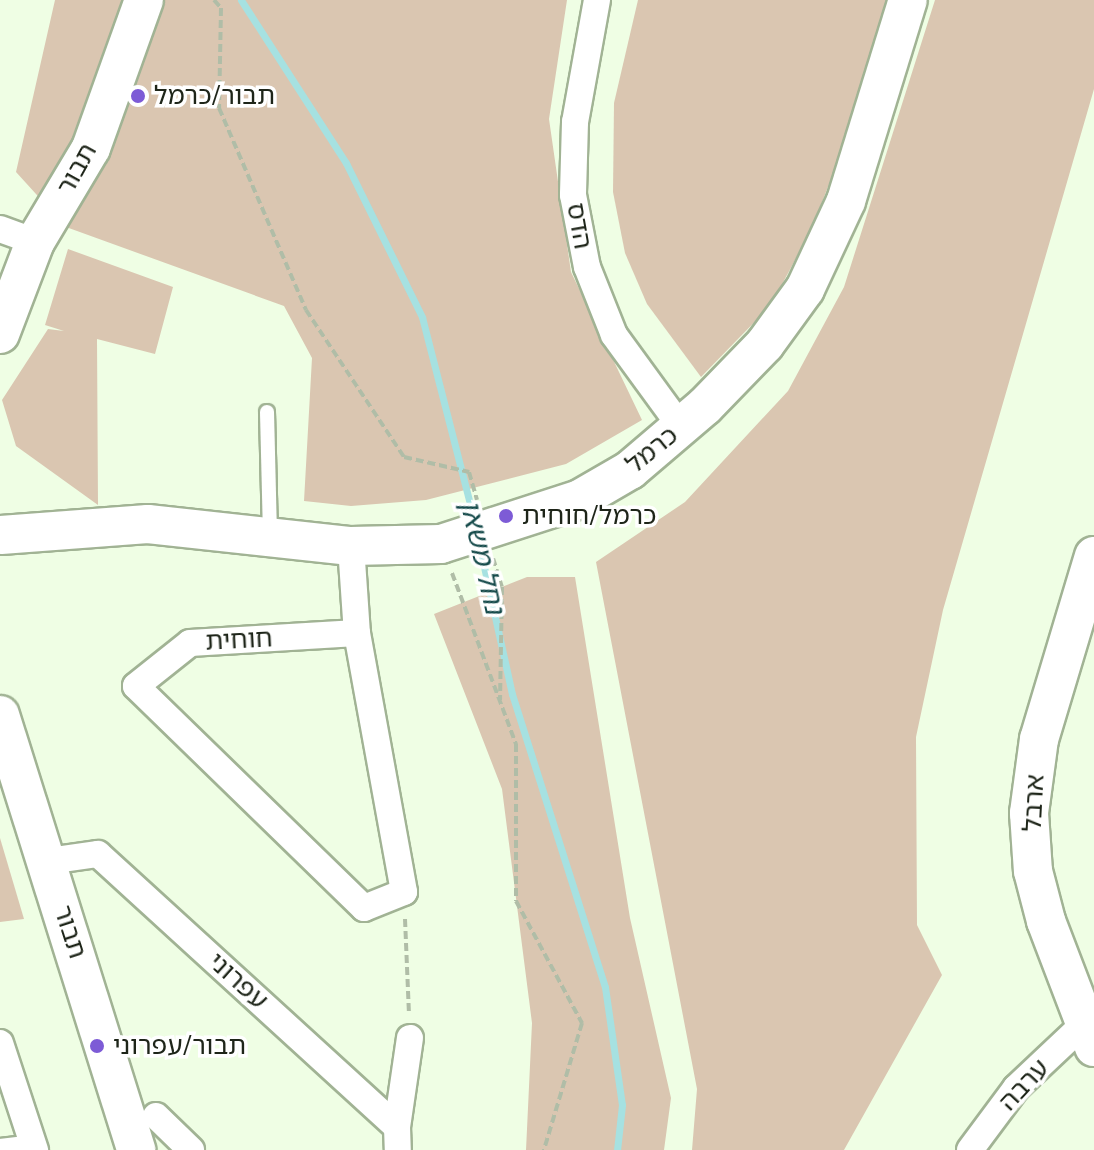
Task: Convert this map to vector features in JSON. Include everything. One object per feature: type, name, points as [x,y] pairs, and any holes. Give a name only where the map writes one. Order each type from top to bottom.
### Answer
[{"type":"street","name":"תבור","points":[[0,334],[35,242],[91,148],[144,0]]},
{"type":"street","name":"הדס","points":[[597,0],[575,122],[573,195],[587,267],[614,335],[681,427]]},
{"type":"street","name":"כרמל","points":[[0,527],[148,524],[351,546],[441,544],[580,499],[630,470],[681,427],[765,344],[805,289],[846,201],[908,0]]},
{"type":"street","points":[[0,229],[35,242]]},
{"type":"street","points":[[351,546],[357,633],[404,892]]},
{"type":"street","name":"ארבל","points":[[1089,1036],[1046,921],[1033,871],[1029,813],[1039,739],[1094,556]]},
{"type":"street","name":"חוחית","points":[[357,633],[190,643],[136,686],[364,908],[404,892]]},
{"type":"street","name":"תבור","points":[[0,715],[136,1150]]},
{"type":"street","name":"עפרוני","points":[[48,861],[98,854],[398,1138]]},
{"type":"street","name":"ערבה","points":[[970,1150],[1016,1088],[1089,1036]]},
{"type":"street","points":[[398,1138],[410,1038]]},
{"type":"street","points":[[0,1043],[33,1146]]},
{"type":"street","points":[[156,1116],[191,1150]]},
{"type":"lane","points":[[267,412],[270,535]]},
{"type":"lane","points":[[0,1146],[33,1146]]},
{"type":"path","points":[[214,0],[221,8],[219,108],[306,310],[404,457],[469,472],[480,510]]},
{"type":"path","points":[[441,544],[516,744],[516,901],[582,1023],[544,1150]]},
{"type":"path","points":[[491,550],[502,587],[500,702]]},
{"type":"path","points":[[404,892],[410,1038]]},
{"type":"shaded area","points":[[55,0],[567,0],[549,119],[571,272],[642,420],[566,464],[426,500],[351,506],[304,501],[312,358],[284,306],[66,227],[16,172]]},
{"type":"shaded area","points":[[638,0],[886,0],[850,131],[811,230],[771,305],[701,377],[647,304],[625,253],[613,192],[614,103]]},
{"type":"shaded area","points":[[935,0],[1094,0],[1094,89],[943,610],[916,737],[917,925],[942,975],[844,1150],[692,1150],[697,1089],[596,562],[685,502],[788,391],[844,287]]},
{"type":"shaded area","points":[[68,249],[173,287],[155,354],[97,339],[98,505],[16,446],[2,400],[48,329],[64,331],[45,325]]},
{"type":"shaded area","points":[[527,577],[575,577],[630,918],[671,1098],[664,1150],[526,1150],[532,1023],[502,789],[434,614]]},
{"type":"shaded area","points":[[0,838],[24,919],[0,922]]},
{"type":"waterway","name":"נחל משאן","points":[[241,0],[346,163],[422,317],[474,520]]},
{"type":"waterway","name":"נחל משאן","points":[[479,544],[512,694],[605,987],[622,1105],[617,1150]]},
{"type":"place","name":"תבור/כרמל","points":[[138,96]]},
{"type":"place","name":"כרמל/חוחית","points":[[506,516]]},
{"type":"place","name":"תבור/עפרוני","points":[[97,1046]]}]
